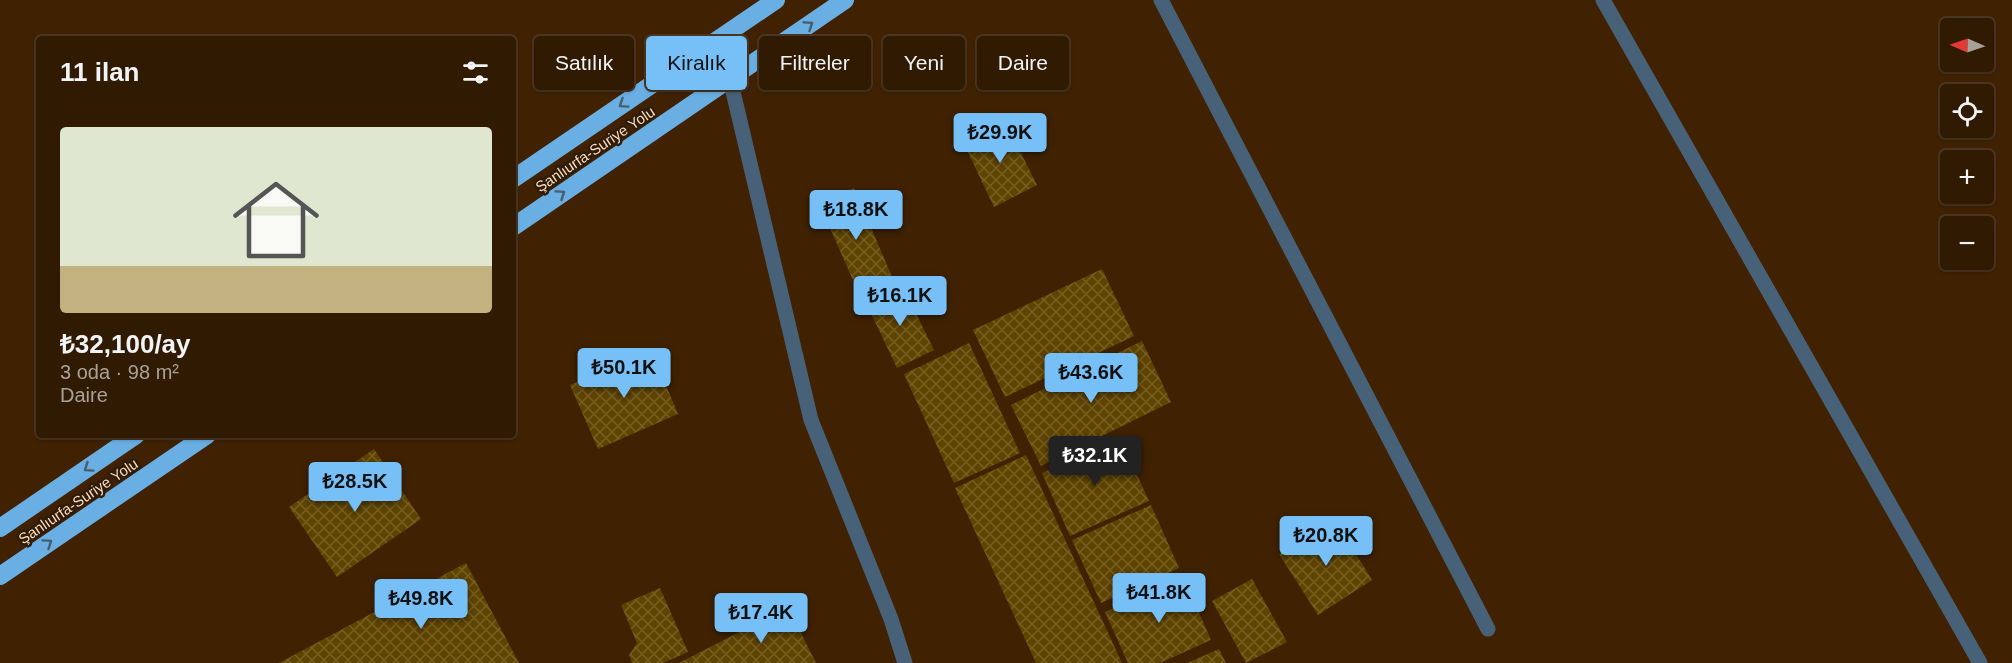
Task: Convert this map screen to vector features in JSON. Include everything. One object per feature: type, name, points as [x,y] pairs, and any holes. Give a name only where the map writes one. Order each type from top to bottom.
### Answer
[{"type":"highway","name":"Şanlıurfa-Suriye Yolu","points":[[516,176],[776,0]]},
{"type":"highway","name":"Şanlıurfa-Suriye Yolu","points":[[747,67],[845,0]]},
{"type":"highway","name":"Şanlıurfa-Suriye Yolu","points":[[516,225],[714,90]]},
{"type":"highway","name":"Şanlıurfa-Suriye Yolu","points":[[0,528],[132,438]]},
{"type":"highway","name":"Şanlıurfa-Suriye Yolu","points":[[0,576],[203,438]]},
{"type":"lane","points":[[1161,0],[1488,629]]},
{"type":"lane","points":[[1603,0],[1980,663]]},
{"type":"lane","points":[[732,90],[810,420],[891,620],[904,663]]},
{"type":"building","points":[[1005,121],[1037,185],[994,207],[963,142]]},
{"type":"building","points":[[854,188],[893,279],[859,294],[819,203]]},
{"type":"building","points":[[1102,269],[1134,336],[1005,397],[973,330]]},
{"type":"building","points":[[902,285],[934,350],[897,368],[866,303]]},
{"type":"building","points":[[1142,341],[1171,402],[1041,466],[1011,405]]},
{"type":"building","points":[[969,343],[1020,453],[954,483],[904,374]]},
{"type":"building","points":[[651,350],[678,414],[598,449],[570,385]]},
{"type":"building","points":[[1120,438],[1149,501],[1070,536],[1042,473]]},
{"type":"building","points":[[374,449],[421,519],[337,577],[289,507]]},
{"type":"building","points":[[1026,455],[1122,663],[1036,663],[955,488]]},
{"type":"building","points":[[1151,505],[1179,568],[1101,603],[1072,540]]},
{"type":"building","points":[[1334,519],[1372,580],[1318,615],[1279,554]]},
{"type":"building","points":[[466,563],[519,663],[279,663]]},
{"type":"building","points":[[1183,576],[1211,640],[1160,663],[1128,663],[1105,612]]},
{"type":"building","points":[[1252,579],[1287,642],[1246,663],[1212,601]]},
{"type":"building","points":[[660,588],[688,652],[663,663],[632,663],[629,655],[637,643],[621,605]]},
{"type":"building","points":[[788,607],[816,663],[679,663]]},
{"type":"building","points":[[1219,649],[1226,663],[1187,663]]}]
